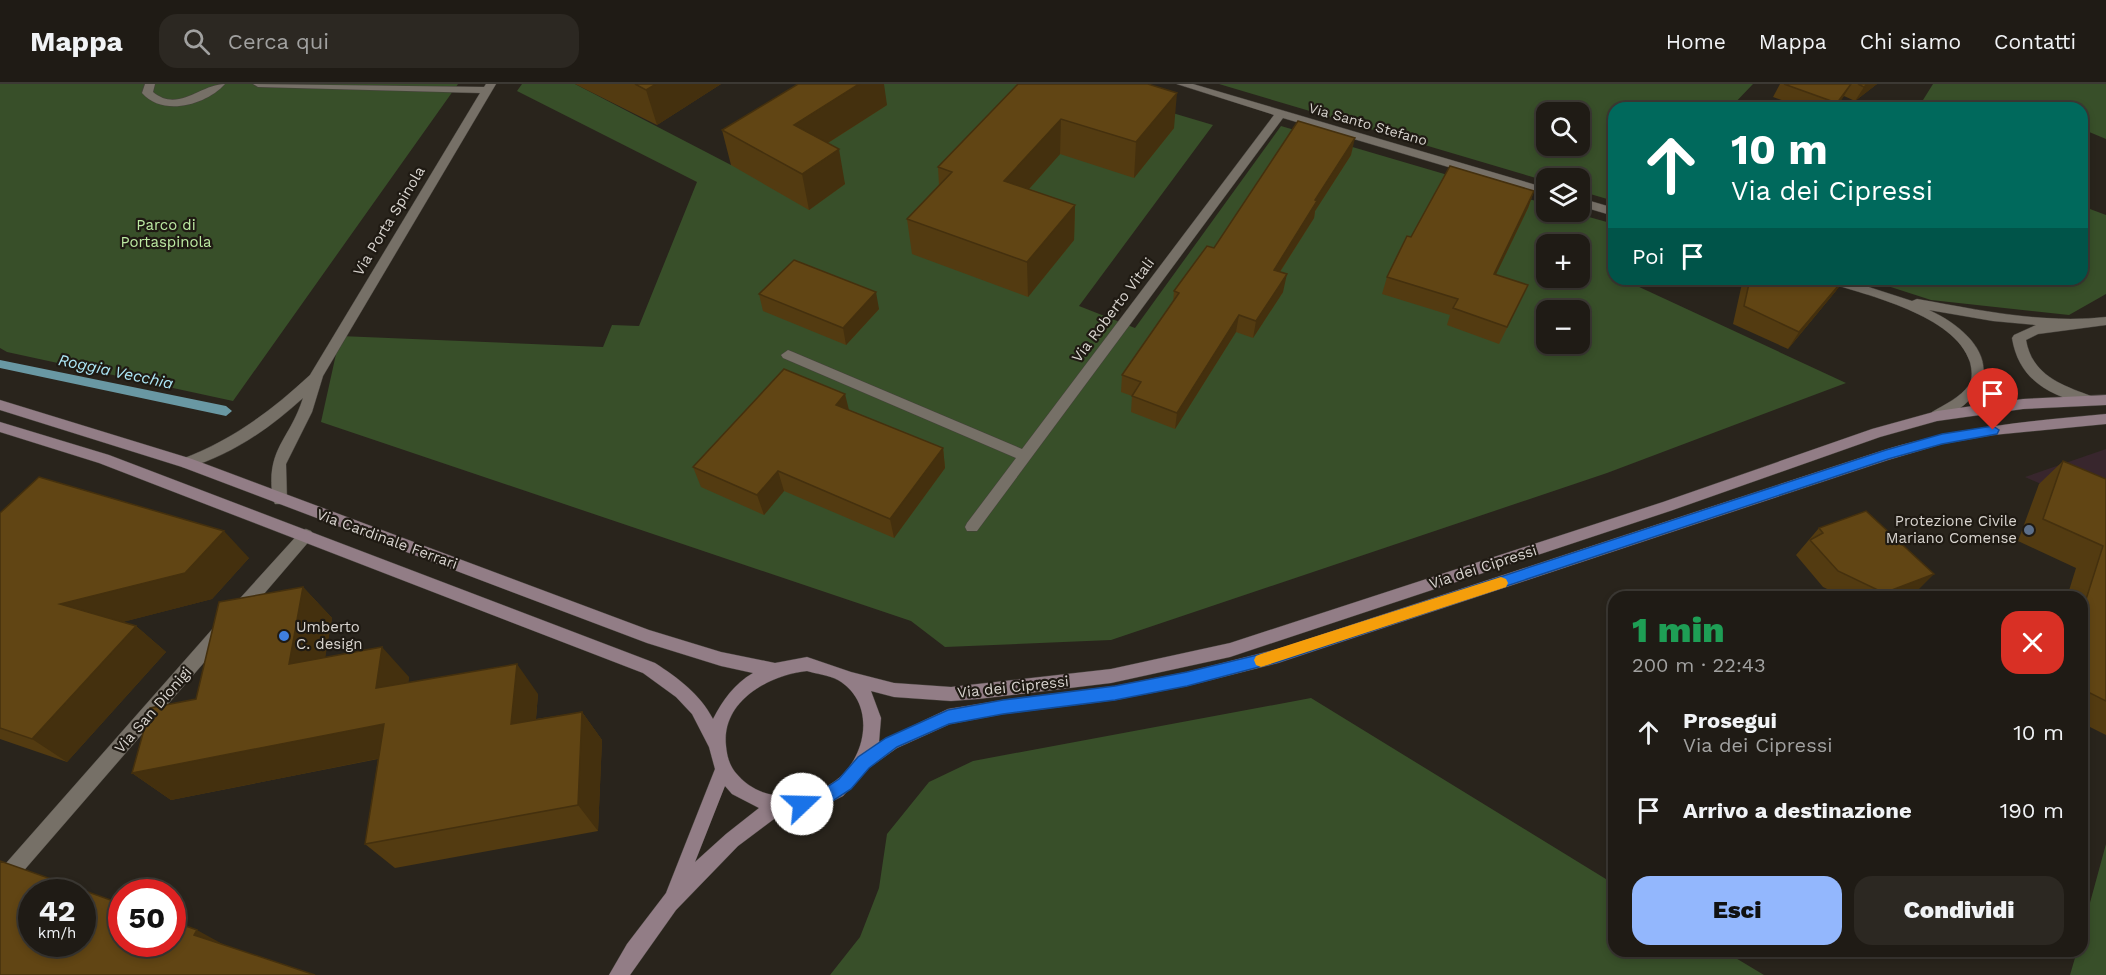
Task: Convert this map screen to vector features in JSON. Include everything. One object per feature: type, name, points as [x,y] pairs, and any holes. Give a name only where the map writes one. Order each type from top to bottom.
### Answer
[{"type":"main road","name":"Via dei Cipressi","points":[[852,679],[894,690],[951,694],[1111,675],[1230,650],[1668,506],[1877,433],[1937,417],[2023,404],[2106,400]]},
{"type":"main road","name":"Via Cardinale Ferrari","points":[[0,405],[187,463],[279,500],[646,636],[721,659],[774,670]]},
{"type":"main road","name":"Via dei Cipressi","points":[[863,763],[891,742],[948,717],[1003,707],[1115,693],[1187,679],[1278,656],[1886,455],[1942,439],[1993,430],[2106,419]]},
{"type":"main road","name":"Via Cardinale Ferrari","points":[[0,427],[104,459],[649,668],[683,691],[699,709],[717,745]]},
{"type":"main road","points":[[807,664],[839,671],[852,679],[864,692],[872,708],[874,726],[872,745],[863,763],[845,784],[825,797],[802,804],[779,805],[756,800],[736,788],[723,771],[717,745],[724,714],[744,688],[774,670],[807,664]]},
{"type":"main road","points":[[672,897],[723,771]]},
{"type":"main road","points":[[619,975],[636,946],[672,897],[754,822],[779,805]]},
{"type":"street","points":[[150,84],[147,93],[151,98],[168,103],[192,99],[220,84]]},
{"type":"street","points":[[258,84],[489,87]]},
{"type":"street","name":"Via Santo Stefano","points":[[1182,84],[1536,189]]},
{"type":"street","name":"Via Porta Spinola","points":[[187,463],[215,452],[264,424],[291,403],[316,376],[489,87]]},
{"type":"street","name":"Via Roberto Vitali","points":[[972,527],[1281,113]]},
{"type":"street","points":[[1590,205],[1608,210]]},
{"type":"street","points":[[1849,285],[1888,297],[1993,317],[2080,325]]},
{"type":"street","points":[[1888,297],[1933,317],[1951,329],[1967,344],[1976,361],[1979,377],[1973,389],[1962,400],[1937,417]]},
{"type":"street","points":[[2086,400],[2050,386],[2030,369],[2020,354],[2019,338],[2035,330],[2106,321]]},
{"type":"street","points":[[788,355],[1025,456]]},
{"type":"street","name":"Via Porta Spinola","points":[[279,500],[275,476],[277,467],[284,448],[306,410],[316,376]]},
{"type":"street","name":"Via San Dionigi","points":[[0,884],[306,535]]},
{"type":"shaded area","points":[[2106,449],[2106,513],[2025,477]]},
{"type":"green space","name":"Parco di Portaspinola","points":[[0,84],[458,84],[233,401],[7,352],[0,348]]},
{"type":"green space","points":[[522,84],[575,84],[731,165],[860,84],[1075,84],[1213,125],[1079,306],[1135,328],[1281,126],[1536,201],[1536,222],[1590,222],[1590,217],[1608,222],[1608,285],[1635,285],[1846,383],[1607,473],[1111,640],[945,647],[911,621],[321,422],[340,336],[603,347],[612,325],[639,326],[697,182],[517,91]]},
{"type":"green space","points":[[1219,84],[1753,84],[1736,102],[1608,102],[1608,199],[1590,194],[1590,168],[1536,168],[1536,178]]},
{"type":"green space","points":[[1933,84],[2106,84],[2106,139],[2088,132],[2088,102],[1922,102]]},
{"type":"green space","points":[[2088,208],[2106,215],[2106,294],[2069,315],[1931,300],[1885,285],[2088,285]]},
{"type":"green space","points":[[1311,698],[1608,880],[1608,957],[1734,957],[1764,975],[830,975],[860,937],[879,888],[887,834],[929,782],[973,761]]},
{"type":"green space","points":[[2106,844],[2106,975],[2070,975],[2075,957],[2088,957],[2088,910]]},
{"type":"building","points":[[635,84],[656,84],[646,90]]},
{"type":"building","points":[[798,84],[859,84],[794,125],[839,149],[802,174],[722,130]]},
{"type":"building","points":[[1018,84],[1148,84],[1177,93],[1136,142],[1061,119],[1004,181],[1075,205],[1027,262],[907,219],[952,172],[938,167]]},
{"type":"building","points":[[1784,84],[1851,84],[1838,102]]},
{"type":"building","points":[[1298,121],[1355,138],[1274,270],[1287,274],[1256,321],[1239,315],[1177,413],[1132,396],[1141,382],[1122,375],[1179,293],[1174,291],[1207,246],[1214,248]]},
{"type":"building","points":[[1450,166],[1534,191],[1494,274],[1528,285],[1507,327],[1453,308],[1458,299],[1387,277],[1407,236],[1411,237]]},
{"type":"building","points":[[794,260],[876,292],[843,328],[759,294]]},
{"type":"building","points":[[1749,285],[1839,285],[1799,332],[1744,306]]},
{"type":"building","points":[[784,369],[845,394],[836,405],[943,448],[890,519],[778,471],[757,495],[693,467]]},
{"type":"building","points":[[2063,461],[2106,479],[2106,701],[2088,692],[2088,593],[2103,546],[2043,519]]},
{"type":"building","points":[[39,477],[224,531],[185,573],[60,604],[136,626],[32,739],[0,728],[0,513]]},
{"type":"building","points":[[1866,511],[1934,574],[1889,591],[1880,591],[1838,571],[1810,540],[1823,533],[1819,528]]},
{"type":"building","points":[[303,587],[289,664],[382,647],[376,688],[517,664],[511,724],[582,712],[578,805],[365,844],[384,724],[132,773],[150,708],[196,699],[219,602]]},
{"type":"building","points":[[0,861],[51,879],[18,879],[18,957],[96,957],[96,895],[108,899],[108,957],[186,957],[186,926],[197,930],[194,935],[315,975],[0,975]]},
{"type":"waterway","name":"Roggia Vecchia","points":[[0,364],[226,411]]},
{"type":"slow traffic","points":[[1261,660],[1501,583]]},
{"type":"place","name":"Protezione Civile Mariano Comense","points":[[2029,530]]},
{"type":"place","name":"Umberto C. design","points":[[284,636]]},
{"type":"route","points":[[802,804],[825,797],[845,784],[863,763],[891,742],[948,717],[1003,707],[1115,693],[1187,679],[1278,656],[1886,455],[1942,439],[1993,430]]}]
